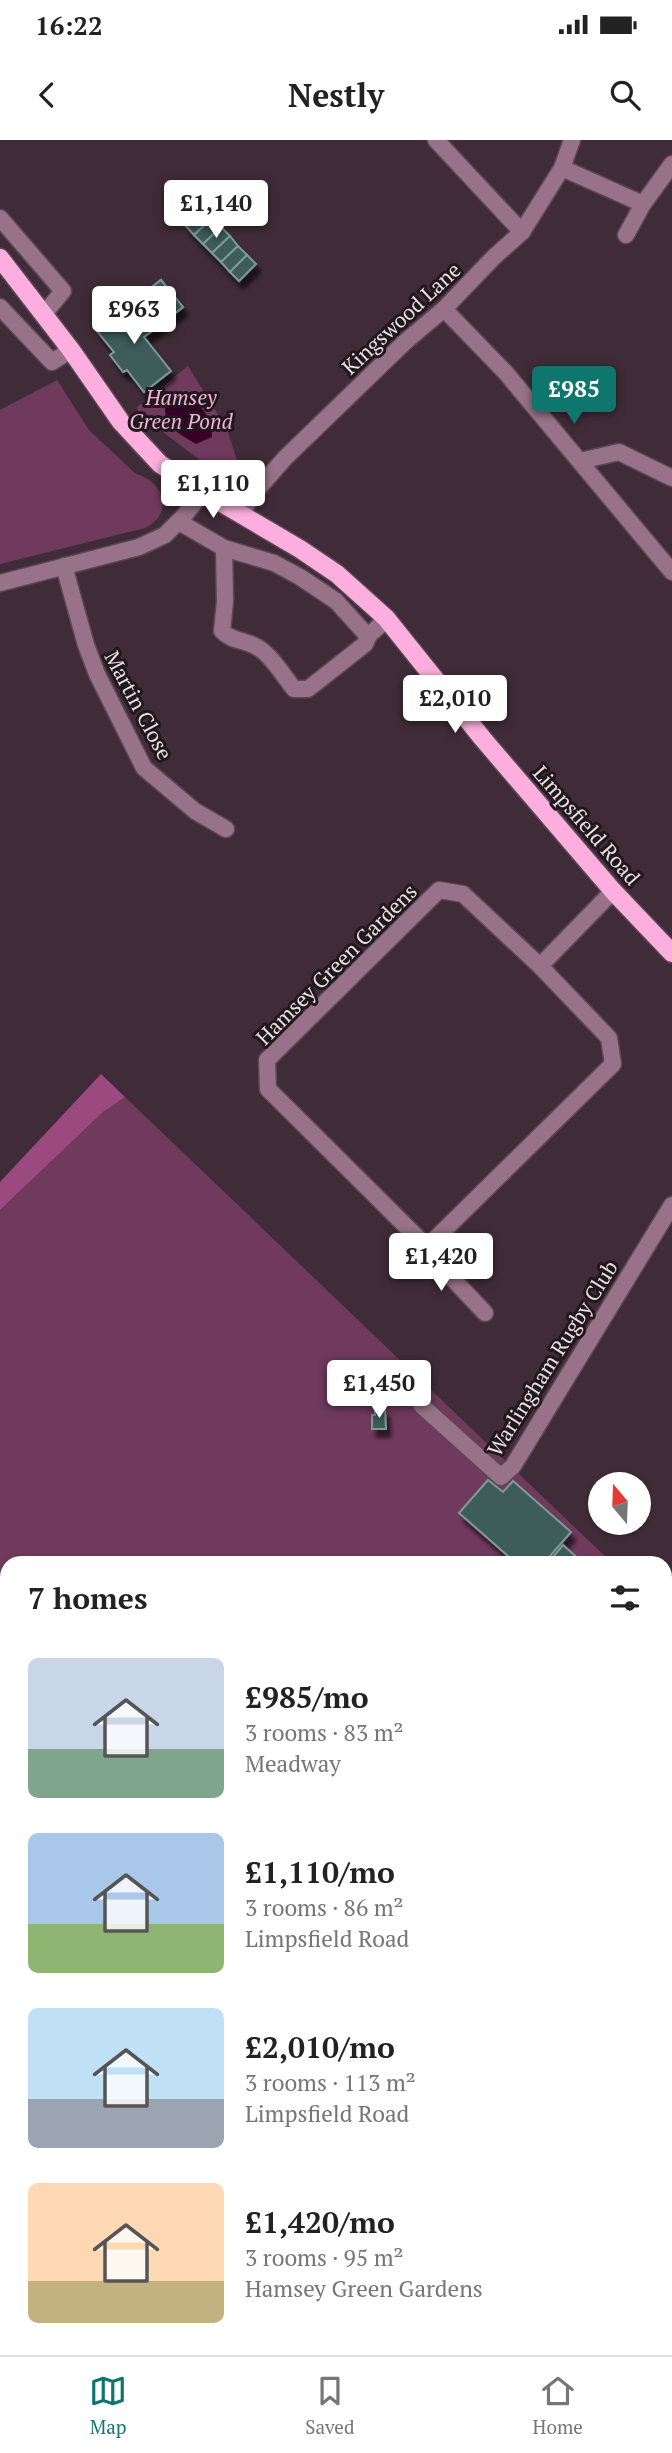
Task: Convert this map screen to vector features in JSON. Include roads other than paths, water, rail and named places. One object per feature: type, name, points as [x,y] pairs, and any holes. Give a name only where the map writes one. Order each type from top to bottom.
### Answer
[{"type":"main road","name":"Limpsfield Road","points":[[0,258],[71,350],[121,422],[160,464],[337,574],[387,619],[483,739],[613,891],[672,953]]},
{"type":"street","points":[[436,140],[522,232]]},
{"type":"street","name":"Kingswood Lane","points":[[241,513],[285,458],[522,232],[562,168],[572,140]]},
{"type":"street","points":[[626,235],[643,204],[672,164]]},
{"type":"street","points":[[562,168],[643,204]]},
{"type":"street","points":[[0,218],[63,291],[44,314]]},
{"type":"street","points":[[0,307],[52,362],[71,350]]},
{"type":"street","points":[[444,309],[506,373],[672,572]]},
{"type":"street","points":[[580,461],[620,452],[672,478]]},
{"type":"street","points":[[0,583],[139,547],[165,535],[203,492]]},
{"type":"street","points":[[178,522],[224,548],[274,563],[300,577],[336,601],[369,635]]},
{"type":"street","points":[[224,548],[225,601],[222,631],[227,636],[258,648],[294,689],[308,689],[365,644],[369,635],[387,619]]},
{"type":"street","name":"Martin Close","points":[[64,566],[97,674],[144,768],[195,811],[226,830]]},
{"type":"street","name":"Hamsey Green Gardens","points":[[439,891],[463,894],[540,966],[609,1038],[613,1065],[427,1247],[268,1089],[267,1060],[439,891]]},
{"type":"street","points":[[540,966],[613,891]]},
{"type":"street","name":"Warlingham Rugby Club","points":[[421,1405],[501,1476],[513,1466],[672,1205]]},
{"type":"street","points":[[427,1247],[437,1262],[485,1313]]},
{"type":"park label","name":"Hamsey Green Pond","points":[[181,409]]}]
